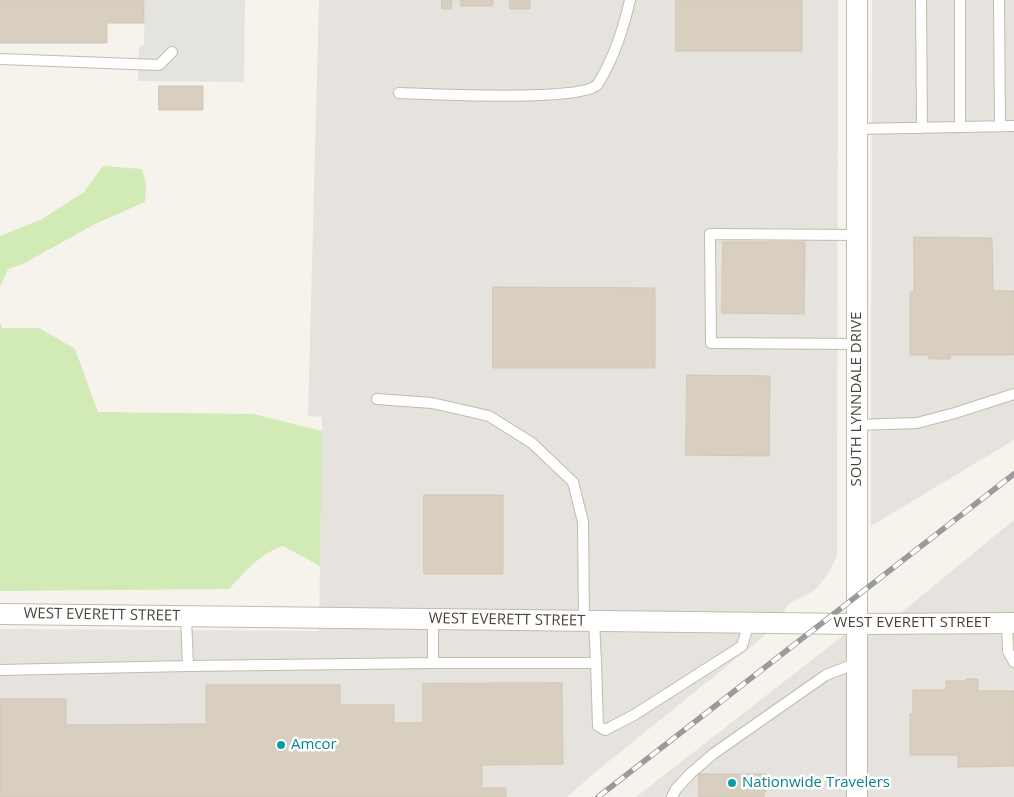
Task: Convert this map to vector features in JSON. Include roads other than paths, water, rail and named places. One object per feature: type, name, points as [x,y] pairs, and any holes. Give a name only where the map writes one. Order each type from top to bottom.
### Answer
[{"type":"street","name":"SOUTH LYNNDALE DRIVE","points":[[857,0],[857,797]]},
{"type":"street","name":"WEST EVERETT STREET","points":[[0,614],[858,624],[1011,623]]},
{"type":"lane","points":[[399,93],[549,95],[585,92],[598,85],[609,66],[624,27],[630,0]]},
{"type":"lane","points":[[921,0],[922,128]]},
{"type":"lane","points":[[960,0],[960,127]]},
{"type":"lane","points":[[999,0],[1000,125]]},
{"type":"lane","points":[[0,59],[159,65],[172,52]]},
{"type":"lane","points":[[857,129],[1014,126]]},
{"type":"lane","points":[[857,235],[710,234],[711,343],[857,344]]},
{"type":"lane","points":[[857,425],[917,423],[955,414],[1014,394]]},
{"type":"lane","points":[[376,399],[432,403],[489,416],[532,443],[573,482],[583,522],[589,620],[596,663],[598,726],[605,730],[634,715],[742,646],[749,622]]},
{"type":"lane","points":[[186,616],[188,666]]},
{"type":"lane","points":[[433,619],[433,663]]},
{"type":"lane","points":[[1011,623],[1008,651],[1014,662]]},
{"type":"lane","points":[[0,670],[433,663],[596,663]]},
{"type":"lane","points":[[672,797],[676,789],[691,773],[713,754],[826,675],[858,663]]},
{"type":"railway","points":[[598,797],[1014,474]]},
{"type":"place","name":"Amcor","points":[[281,745]]},
{"type":"place","name":"Nationwide Travelers","points":[[732,783]]}]
